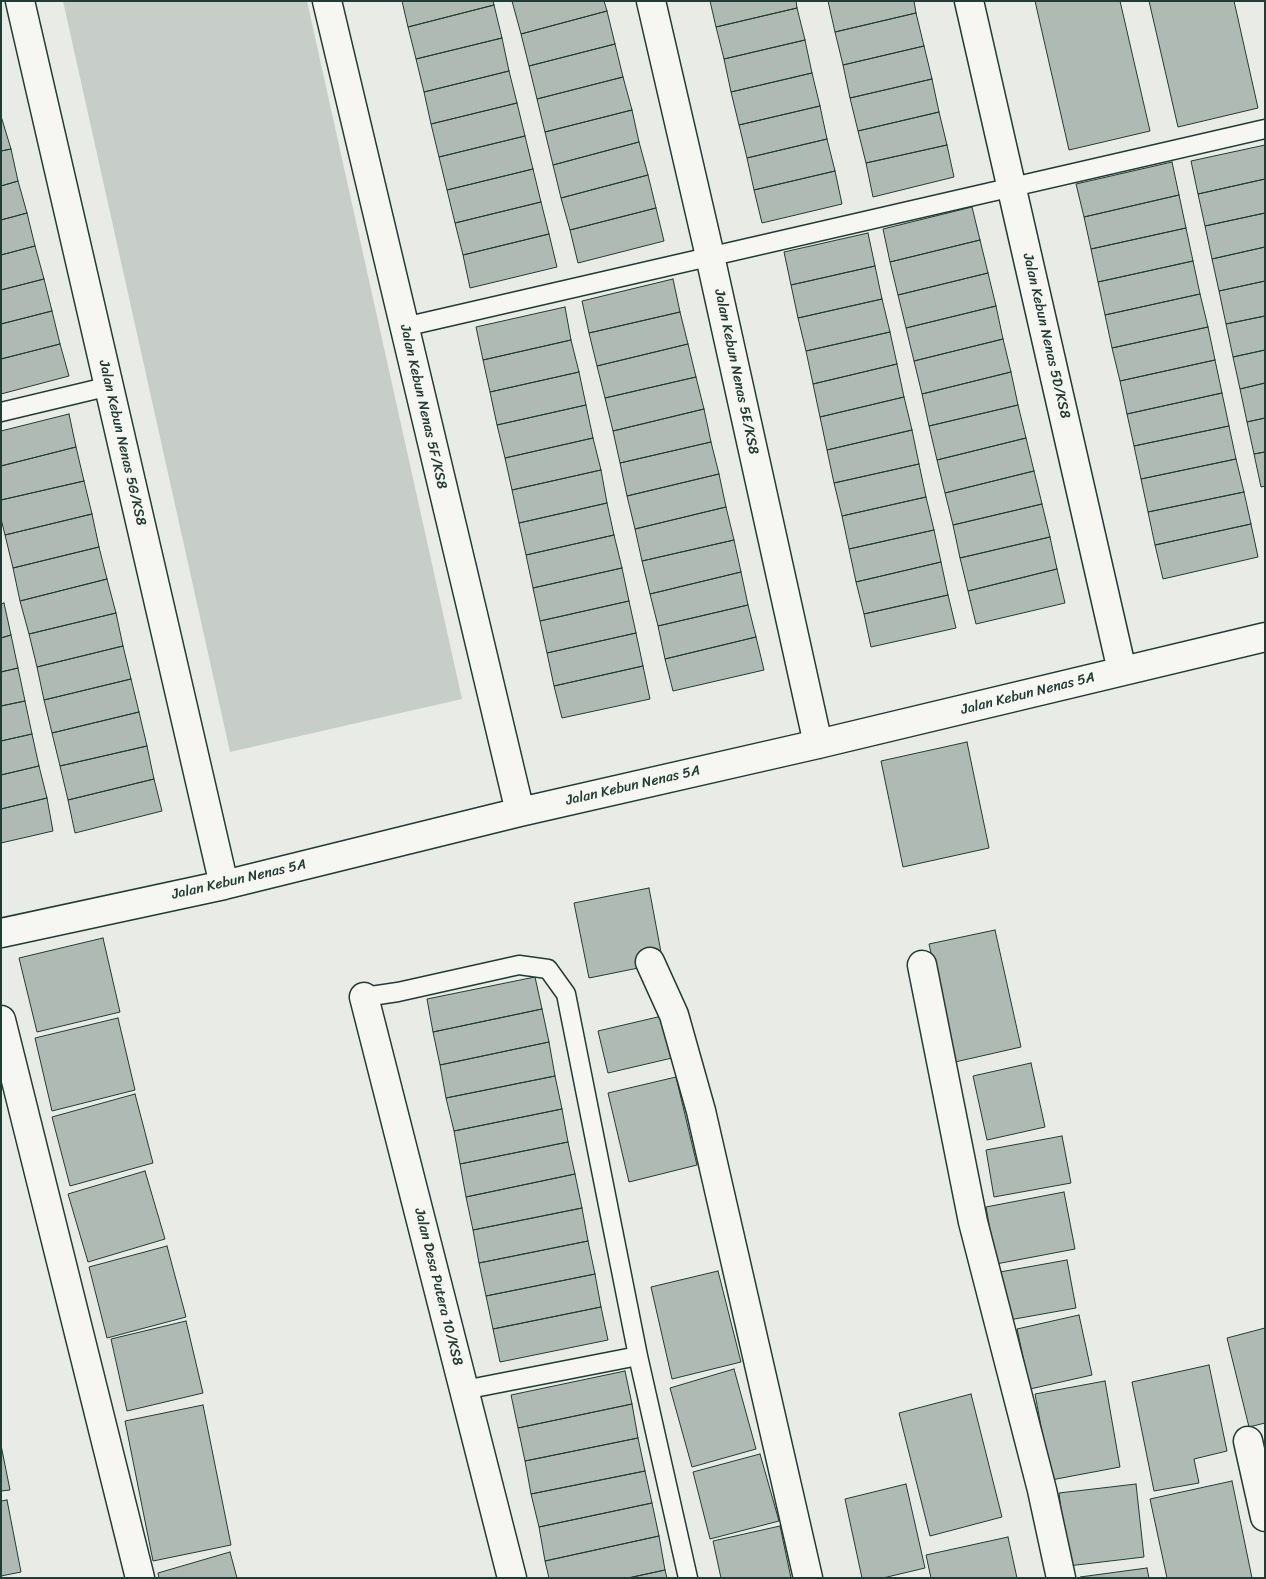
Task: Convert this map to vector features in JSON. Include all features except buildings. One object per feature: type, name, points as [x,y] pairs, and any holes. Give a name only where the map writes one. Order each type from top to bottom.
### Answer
[{"type":"street","name":"Jalan Kebun Nenas 5G/KS8","points":[[20,1],[224,885]]},
{"type":"street","name":"Jalan Kebun Nenas 5F/KS8","points":[[326,1],[520,812]]},
{"type":"street","name":"Jalan Kebun Nenas 5E/KS8","points":[[651,1],[710,256],[818,744]]},
{"type":"street","name":"Jalan Kebun Nenas 5D/KS8","points":[[970,1],[1122,671]]},
{"type":"street","name":"Jalan Kebun Nenas 5A","points":[[1,933],[224,885],[520,812],[818,744],[1265,637]]},
{"type":"street","points":[[650,962],[674,1015],[701,1111],[808,1578]]},
{"type":"street","points":[[922,965],[973,1222],[1042,1490],[1061,1578]]},
{"type":"street","name":"Jalan Desa Putera 10/KS8","points":[[364,997],[512,1578]]},
{"type":"street","points":[[1,1020],[140,1578]]},
{"type":"street","points":[[1248,1441],[1265,1517]]},
{"type":"lane","points":[[404,327],[1265,129]]},
{"type":"lane","points":[[1,412],[110,386]]},
{"type":"lane","points":[[364,997],[398,992],[519,965],[548,969],[566,994],[638,1356],[688,1578]]},
{"type":"lane","points":[[464,1390],[638,1356]]},
{"type":"shaded area","points":[[63,1],[307,1],[462,699],[230,752]]}]
